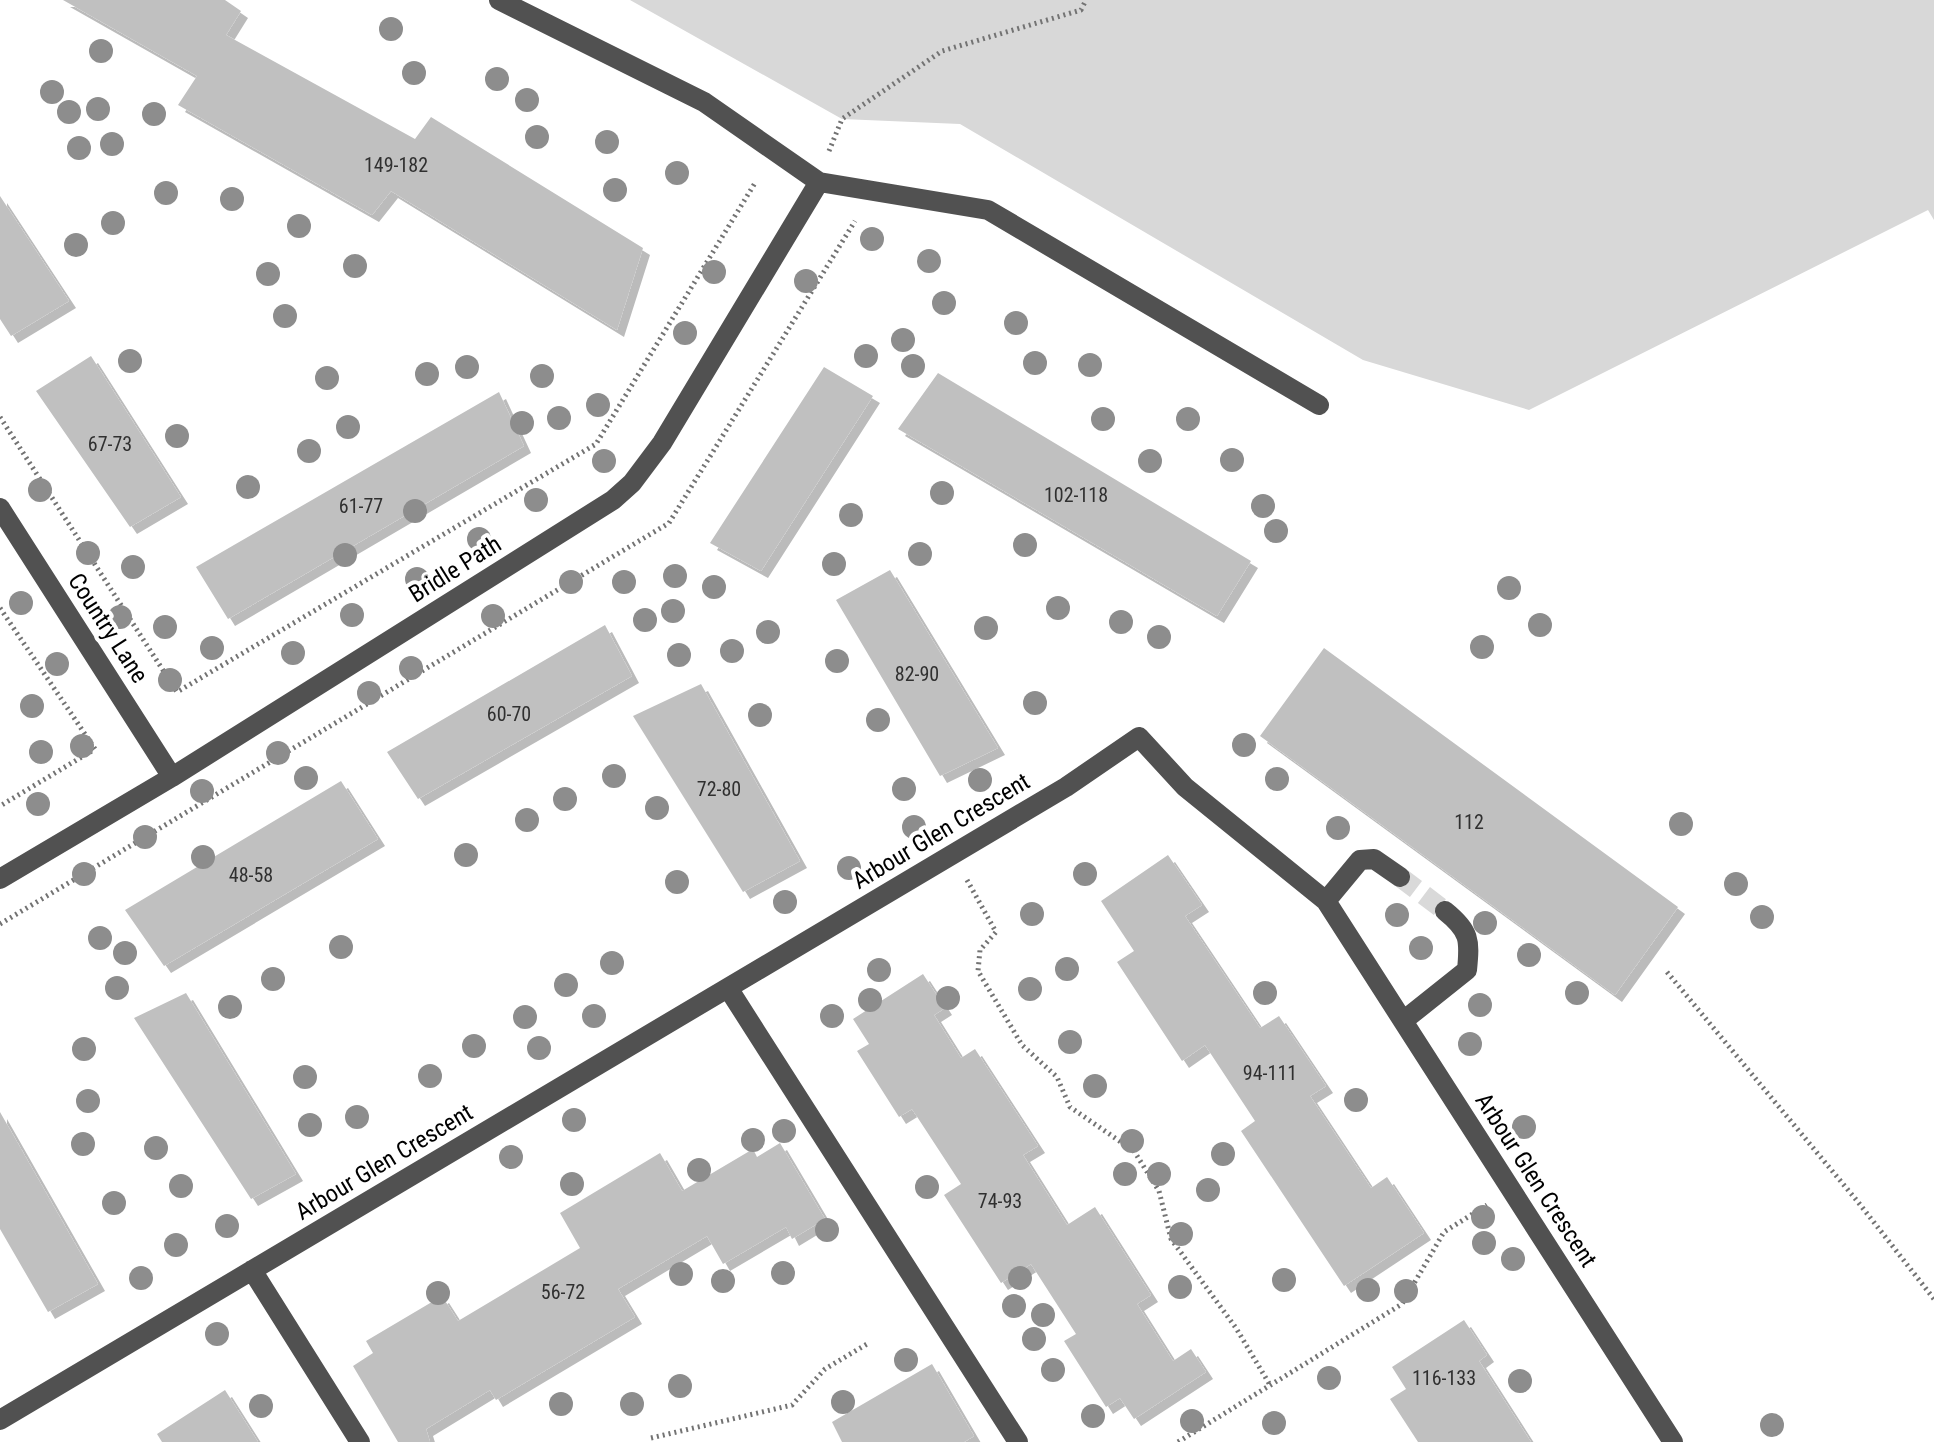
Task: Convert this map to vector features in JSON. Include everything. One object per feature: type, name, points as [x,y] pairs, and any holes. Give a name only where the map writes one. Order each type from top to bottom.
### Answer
[{"type":"street","points":[[499,0],[704,102],[819,182],[988,210],[1319,405]]},
{"type":"street","name":"Bridle Path","points":[[0,879],[172,777],[613,500],[632,483],[662,443],[819,182]]},
{"type":"street","name":"Country Lane","points":[[0,508],[172,777]]},
{"type":"street","name":"Arbour Glen Crescent","points":[[0,1420],[1066,787],[1139,737],[1185,787],[1326,901],[1673,1442]]},
{"type":"street","points":[[1326,901],[1360,860],[1374,859],[1400,877]]},
{"type":"street","points":[[1403,1021],[1467,970],[1471,943],[1460,923],[1445,911]]},
{"type":"street","points":[[728,988],[1018,1442]]},
{"type":"street","points":[[252,1270],[360,1442]]},
{"type":"path","points":[[819,182],[842,119],[855,110],[942,51],[1081,10],[1086,0]]},
{"type":"path","points":[[0,417],[177,692],[596,444],[755,183]]},
{"type":"path","points":[[0,608],[95,749],[0,806]]},
{"type":"path","points":[[0,924],[329,727]]},
{"type":"path","points":[[953,854],[996,932],[980,950],[978,971],[1022,1045],[1057,1077],[1070,1107],[1134,1151],[1159,1191],[1171,1239],[1236,1328],[1270,1385]]},
{"type":"path","points":[[1667,972],[1858,1202],[1934,1299]]},
{"type":"path","points":[[1178,1442],[1402,1304],[1444,1232],[1512,1190]]},
{"type":"path","points":[[651,1438],[754,1417],[792,1405],[825,1369],[867,1344]]},
{"type":"shaded area","points":[[630,0],[1934,0],[1934,220],[1928,210],[1529,410],[1363,360],[960,124],[842,119]]},
{"type":"building","points":[[63,0],[225,0],[241,11],[226,35],[415,139],[431,117],[643,248],[617,330],[391,191],[372,215],[178,105],[197,76]]},
{"type":"building","points":[[0,196],[69,301],[11,336],[0,319]]},
{"type":"building","points":[[91,356],[181,497],[130,527],[36,391]]},
{"type":"building","points":[[824,367],[873,396],[761,571],[710,543]]},
{"type":"building","points":[[938,373],[1251,561],[1217,616],[898,429]]},
{"type":"building","points":[[499,392],[524,446],[228,619],[196,567]]},
{"type":"building","points":[[890,570],[998,748],[940,776],[836,600]]},
{"type":"building","points":[[605,625],[632,676],[418,799],[387,752]]},
{"type":"building","points":[[1324,648],[1678,907],[1615,995],[1260,736]]},
{"type":"building","points":[[701,684],[800,861],[743,892],[633,716]]},
{"type":"building","points":[[341,781],[378,839],[164,966],[125,910]]},
{"type":"building","points":[[1168,855],[1202,905],[1185,916],[1260,1028],[1279,1016],[1326,1086],[1310,1096],[1371,1188],[1387,1177],[1424,1233],[1344,1286],[1241,1131],[1255,1121],[1205,1045],[1182,1061],[1117,962],[1134,951],[1101,901]]},
{"type":"building","points":[[923,974],[945,1008],[934,1015],[961,1058],[975,1049],[1038,1146],[1023,1155],[1067,1225],[1095,1207],[1151,1295],[1137,1304],[1173,1361],[1191,1349],[1206,1372],[1134,1419],[1120,1398],[1106,1407],[1064,1341],[1076,1334],[1031,1264],[1001,1283],[944,1195],[961,1184],[912,1109],[899,1117],[857,1051],[869,1044],[853,1019]]},
{"type":"building","points":[[186,993],[296,1174],[251,1199],[134,1018]]},
{"type":"building","points":[[0,1112],[98,1284],[48,1312],[0,1229]]},
{"type":"building","points":[[780,1143],[825,1219],[792,1239],[786,1227],[723,1264],[707,1236],[618,1289],[635,1317],[496,1400],[490,1390],[426,1429],[430,1442],[398,1442],[353,1366],[373,1353],[366,1341],[442,1296],[458,1321],[580,1248],[560,1213],[660,1153],[682,1191],[753,1149],[757,1157]]},
{"type":"building","points":[[1464,1320],[1487,1355],[1479,1361],[1531,1442],[1418,1442],[1390,1399],[1406,1389],[1392,1367]]},
{"type":"building","points":[[932,1364],[974,1436],[964,1442],[842,1442],[832,1422]]},
{"type":"building","points":[[225,1390],[258,1442],[162,1442],[157,1434]]},
{"type":"tunnel","points":[[1400,877],[1445,911]]}]
